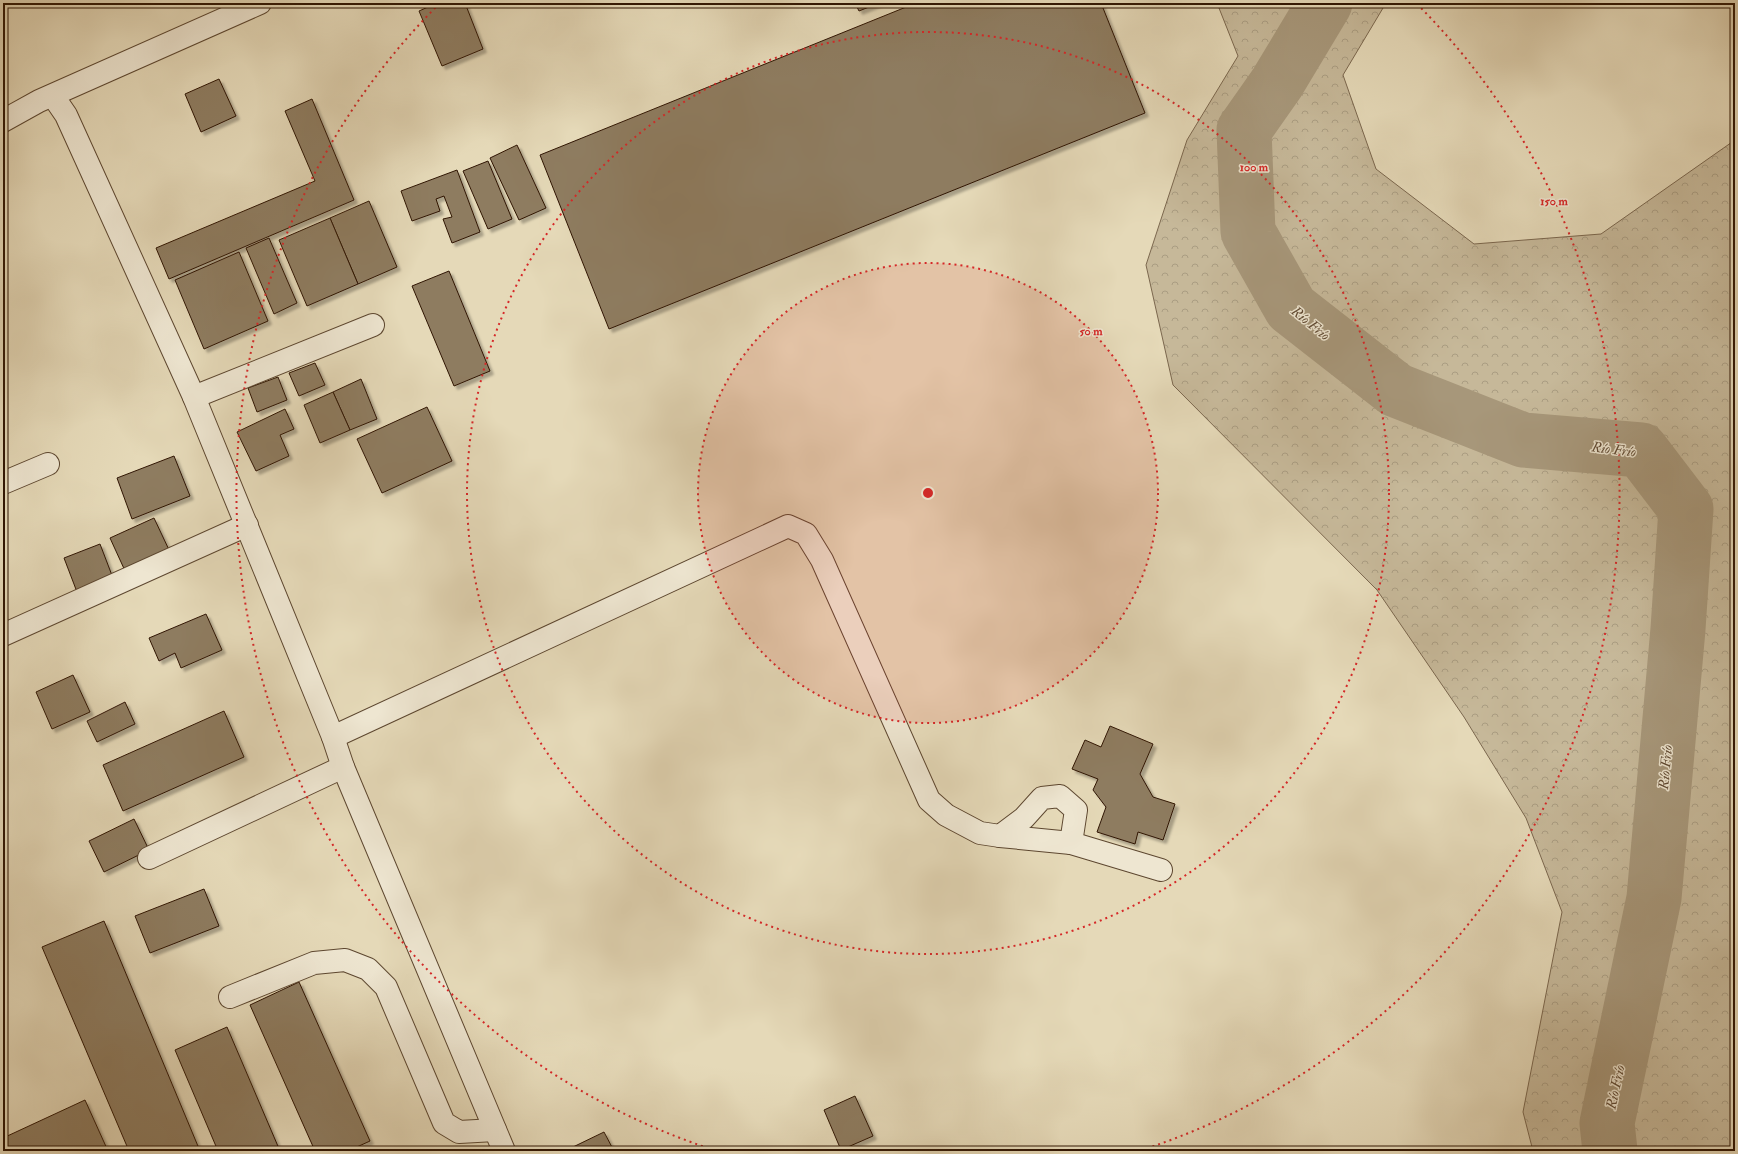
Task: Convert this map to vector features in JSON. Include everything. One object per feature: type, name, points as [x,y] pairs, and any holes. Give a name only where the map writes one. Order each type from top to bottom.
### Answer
[{"type":"street","points":[[3,121],[39,101],[260,3]]},
{"type":"street","points":[[53,96],[66,115],[194,397],[333,737],[343,768],[504,1151]]},
{"type":"street","points":[[194,397],[373,325]]},
{"type":"street","points":[[3,483],[48,464]]},
{"type":"street","points":[[3,635],[247,525]]},
{"type":"street","points":[[333,737],[788,526],[806,534],[822,560],[929,800],[946,815],[980,833],[1071,843],[1161,870]]},
{"type":"street","points":[[149,858],[343,768]]},
{"type":"street","points":[[1000,836],[1024,818],[1042,798],[1060,796],[1076,810],[1071,843]]},
{"type":"street","points":[[230,997],[314,963],[345,960],[368,969],[386,987],[444,1123],[459,1132],[495,1130]]},
{"type":"green space","points":[[1217,3],[1386,3],[1343,75],[1376,169],[1474,244],[1601,234],[1735,140],[1735,1151],[1533,1151],[1523,1112],[1562,912],[1526,818],[1464,717],[1377,590],[1173,385],[1146,265],[1187,140],[1238,56]]},
{"type":"building","points":[[437,3],[465,3],[483,49],[442,66],[419,11]]},
{"type":"building","points":[[855,3],[879,3],[859,11]]},
{"type":"building","points":[[916,3],[1101,3],[1145,113],[609,329],[540,155]]},
{"type":"building","points":[[219,79],[236,116],[201,132],[185,94]]},
{"type":"building","points":[[312,99],[354,200],[169,279],[156,248],[315,181],[285,111]]},
{"type":"building","points":[[517,145],[546,208],[519,220],[490,158]]},
{"type":"building","points":[[488,161],[512,219],[488,229],[463,171]]},
{"type":"building","points":[[457,170],[480,232],[452,243],[443,219],[452,217],[444,196],[436,199],[440,211],[412,221],[401,191]]},
{"type":"building","points":[[369,201],[397,267],[358,284],[330,218]]},
{"type":"building","points":[[330,218],[358,284],[307,306],[279,240]]},
{"type":"building","points":[[269,238],[297,303],[274,314],[246,248]]},
{"type":"building","points":[[239,252],[268,321],[204,349],[175,280]]},
{"type":"building","points":[[449,271],[490,371],[454,386],[412,286]]},
{"type":"building","points":[[315,363],[325,385],[299,396],[289,373]]},
{"type":"building","points":[[278,377],[287,400],[257,412],[248,388]]},
{"type":"building","points":[[361,379],[377,419],[350,430],[333,392]]},
{"type":"building","points":[[333,392],[350,430],[320,443],[304,405]]},
{"type":"building","points":[[427,407],[452,461],[382,493],[357,439]]},
{"type":"building","points":[[285,409],[294,429],[280,435],[289,456],[256,471],[237,432]]},
{"type":"building","points":[[174,456],[190,496],[132,519],[117,478]]},
{"type":"building","points":[[154,518],[170,552],[126,573],[110,538]]},
{"type":"building","points":[[100,544],[113,578],[77,592],[64,558]]},
{"type":"building","points":[[206,614],[222,650],[181,668],[175,653],[159,661],[149,638]]},
{"type":"building","points":[[73,675],[90,712],[52,729],[36,692]]},
{"type":"building","points":[[125,702],[135,724],[97,742],[87,721]]},
{"type":"building","points":[[224,711],[244,757],[123,811],[103,765]]},
{"type":"building","points":[[1110,726],[1153,744],[1140,774],[1153,797],[1175,804],[1163,840],[1138,832],[1135,844],[1097,832],[1106,807],[1093,790],[1098,779],[1072,769],[1085,740],[1101,747]]},
{"type":"building","points":[[134,819],[149,850],[104,872],[89,841]]},
{"type":"building","points":[[204,889],[219,926],[150,953],[135,916]]},
{"type":"building","points":[[104,921],[200,1151],[129,1151],[42,947]]},
{"type":"building","points":[[299,982],[370,1141],[348,1151],[315,1151],[250,1005]]},
{"type":"building","points":[[227,1027],[280,1151],[218,1151],[175,1050]]},
{"type":"building","points":[[855,1096],[873,1136],[841,1150],[824,1110]]},
{"type":"building","points":[[85,1100],[108,1151],[9,1151],[3,1138]]},
{"type":"building","points":[[604,1132],[614,1151],[575,1151],[573,1147]]},
{"type":"building","points":[[3,1138],[9,1151],[3,1151]]},
{"type":"waterway","name":"Río Frío","points":[[1325,3],[1277,83],[1244,130],[1248,232],[1291,308],[1396,390],[1523,440],[1641,450],[1686,509],[1678,629],[1654,898],[1607,1123],[1610,1151]]}]
